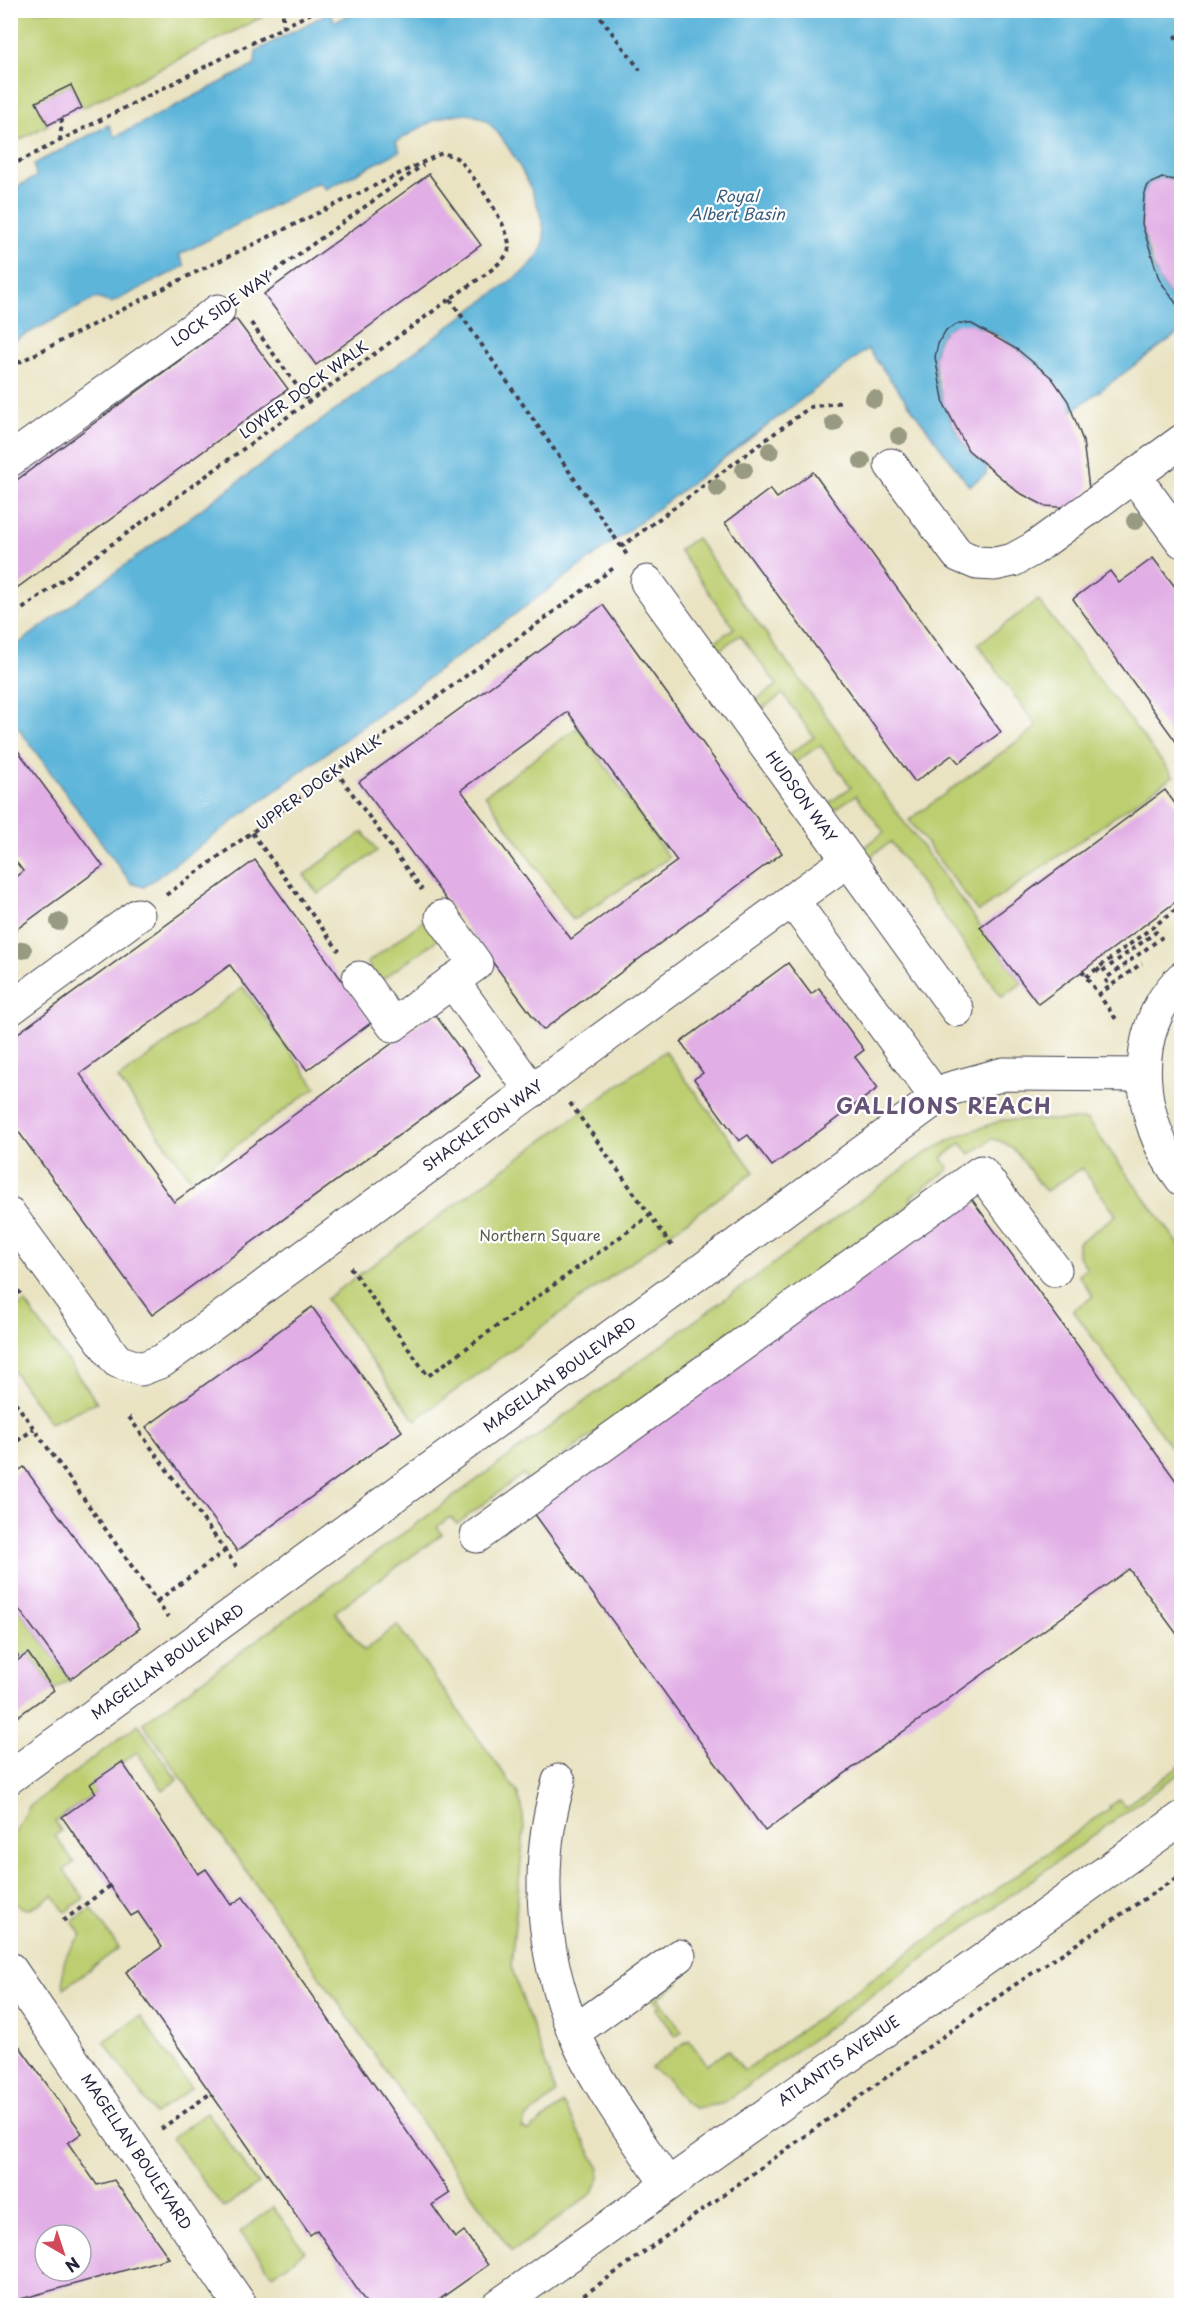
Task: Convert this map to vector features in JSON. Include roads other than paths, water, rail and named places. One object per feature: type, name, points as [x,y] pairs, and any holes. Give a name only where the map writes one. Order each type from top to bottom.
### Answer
[{"type":"street","name":"LOCK SIDE WAY","points":[[10,460],[226,306]]},
{"type":"street","points":[[891,465],[958,555],[977,563],[1013,561],[1182,441]]},
{"type":"street","points":[[1134,476],[1182,541]]},
{"type":"street","name":"HUDSON WAY","points":[[638,570],[957,1010]]},
{"type":"street","name":"SHACKLETON WAY","points":[[10,1215],[117,1361],[141,1369],[162,1361],[848,861]]},
{"type":"street","points":[[792,900],[936,1097]]},
{"type":"street","points":[[10,1009],[138,915]]},
{"type":"street","points":[[359,978],[393,1025],[476,964],[442,917]]},
{"type":"street","points":[[1182,978],[1170,989],[1152,1025],[1144,1075],[1145,1096],[1156,1139],[1182,1179]]},
{"type":"street","points":[[452,981],[542,1084]]},
{"type":"street","name":"MAGELLAN BOULEVARD","points":[[10,1777],[936,1097],[966,1082],[1004,1074],[1144,1075]]},
{"type":"street","points":[[477,1536],[981,1172],[1054,1270]]},
{"type":"street","points":[[559,1781],[551,1809],[544,1872],[548,1947],[574,2032],[609,2096],[667,2184]]},
{"type":"street","name":"ATLANTIS AVENUE","points":[[498,2306],[1182,1818]]},
{"type":"street","points":[[574,2032],[679,1956]]},
{"type":"street","name":"MAGELLAN BOULEVARD","points":[[10,1969],[241,2306]]},
{"type":"water","name":"Royal Albert Basin","points":[[358,10],[1181,11],[1181,181],[1162,178],[1148,185],[1143,221],[1150,258],[1160,280],[1178,309],[1181,331],[1072,411],[1052,382],[1036,365],[999,336],[980,327],[963,324],[948,329],[939,340],[935,354],[939,388],[952,423],[960,437],[971,453],[987,467],[986,474],[969,486],[868,349],[616,540],[144,887],[131,883],[11,718],[10,650],[524,271],[542,249],[544,233],[541,216],[535,198],[516,160],[494,129],[480,117],[463,114],[445,116],[396,142],[400,151],[326,189],[318,182],[179,255],[185,266],[111,303],[96,298],[11,342],[11,190],[36,177],[34,164],[109,125],[115,137],[255,65],[256,51],[330,12],[335,22]]},
{"type":"district","name":"GALLIONS REACH","points":[[944,1107]]},
{"type":"park label","name":"Northern Square","points":[[540,1236]]}]
